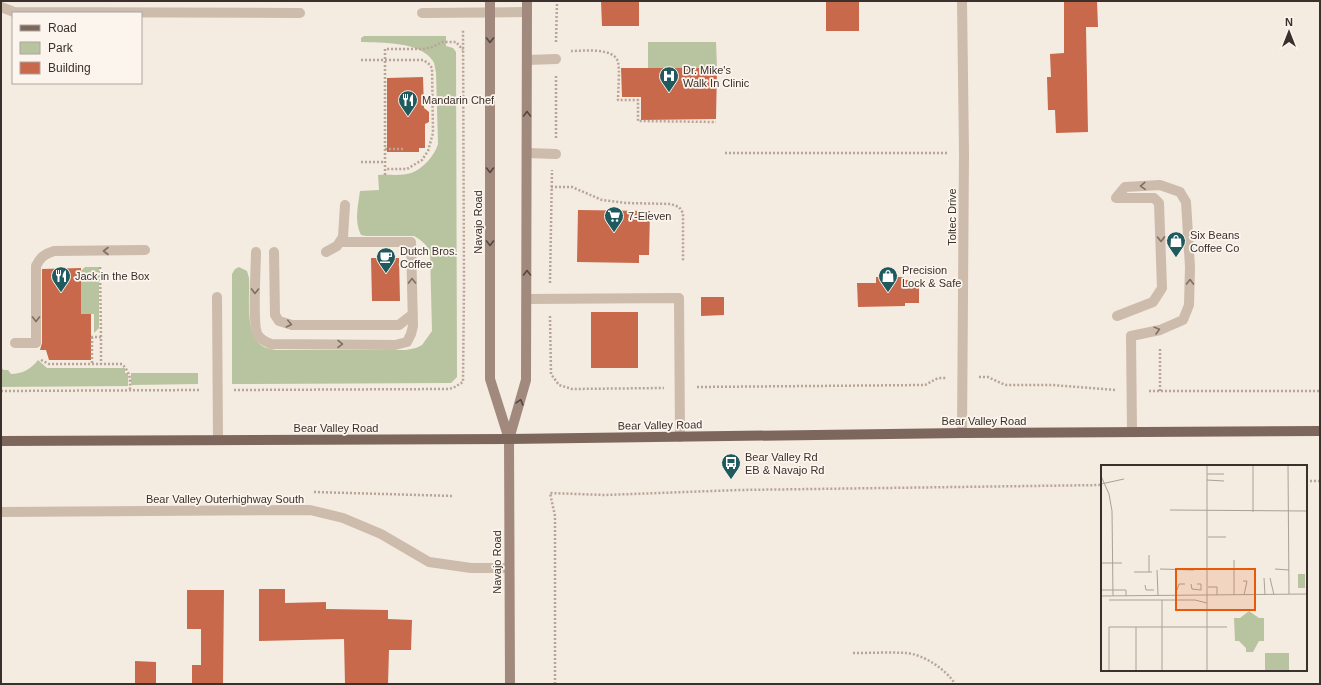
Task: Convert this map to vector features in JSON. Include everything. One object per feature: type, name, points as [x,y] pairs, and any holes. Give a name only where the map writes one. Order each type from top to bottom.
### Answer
[{"type":"main road","name":"Navajo Road","points":[[490,1],[490,379],[510,440]]},
{"type":"main road","name":"Navajo Road","points":[[510,684],[510,440],[526,380],[527,1]]},
{"type":"main road","name":"Bear Valley Road","points":[[1,441],[510,440],[962,433],[1320,431]]},
{"type":"street","name":"Toltec Drive","points":[[962,1],[964,153],[962,433]]},
{"type":"street","points":[[1,7],[14,12]]},
{"type":"street","points":[[142,12],[300,13]]},
{"type":"street","points":[[422,13],[527,12]]},
{"type":"street","points":[[527,60],[556,55]]},
{"type":"street","points":[[527,153],[556,154]]},
{"type":"street","points":[[1117,316],[1153,302],[1162,288],[1159,203],[1154,198],[1116,198],[1125,187],[1160,185],[1180,192],[1186,202],[1190,267],[1189,305],[1183,320],[1160,330],[1130,336],[1132,432]]},
{"type":"street","points":[[326,252],[337,246],[343,237],[345,205]]},
{"type":"street","points":[[256,252],[255,323],[257,335],[264,341],[271,344],[395,345],[407,342],[413,326],[411,242],[340,242]]},
{"type":"street","points":[[15,343],[36,343],[36,266],[39,259],[46,253],[54,251],[145,250]]},
{"type":"street","points":[[274,252],[275,315],[279,321],[292,325],[399,325],[413,314]]},
{"type":"street","points":[[217,297],[218,440]]},
{"type":"street","points":[[527,299],[679,298],[680,437]]},
{"type":"street","name":"Bear Valley Outerhighway South","points":[[1,512],[310,510],[343,518],[382,534],[429,562],[471,568],[509,568]]},
{"type":"path","points":[[557,1],[556,164],[552,170],[551,187],[550,299],[551,374],[559,385],[572,389],[925,385],[940,378],[988,377],[1005,385],[1052,385],[1160,391],[1320,391]]},
{"type":"path","points":[[1,391],[448,389],[453,388],[463,382],[463,13]]},
{"type":"path","points":[[385,175],[385,49],[424,49],[442,42],[456,42],[463,50]]},
{"type":"path","points":[[556,55],[599,51],[607,52],[613,55],[618,62],[618,100],[635,98],[638,100],[638,121],[716,122]]},
{"type":"path","points":[[361,60],[423,60],[432,68],[433,133],[428,151],[422,160],[407,169],[385,169]]},
{"type":"path","points":[[385,149],[403,149]]},
{"type":"path","points":[[725,153],[964,153]]},
{"type":"path","points":[[361,162],[385,162]]},
{"type":"path","points":[[551,187],[572,187],[602,200],[626,204],[671,204],[679,207],[683,213],[684,261]]},
{"type":"path","points":[[93,266],[100,266],[101,364]]},
{"type":"path","points":[[92,364],[91,337],[101,337]]},
{"type":"path","points":[[1160,346],[1160,391]]},
{"type":"path","points":[[38,358],[49,364],[122,364],[130,375],[130,391]]},
{"type":"path","points":[[1307,482],[1320,481]]},
{"type":"path","points":[[555,684],[555,516],[550,493],[605,495],[728,491],[1101,485]]},
{"type":"path","points":[[853,653],[908,653],[940,668],[955,684]]},
{"type":"green space","points":[[364,36],[446,36],[446,46],[453,48],[456,52],[457,377],[451,383],[232,384],[232,274],[235,269],[239,267],[247,271],[249,278],[249,312],[252,329],[259,343],[267,348],[276,350],[406,350],[422,345],[432,331],[430,251],[423,242],[414,236],[361,235],[357,213],[360,191],[379,190],[378,175],[399,175],[416,171],[428,161],[435,151],[438,144],[435,65],[427,54],[410,46],[390,43],[361,42],[361,38]]},
{"type":"green space","points":[[648,42],[716,42],[717,68],[648,68]]},
{"type":"green space","points":[[85,267],[99,267],[99,328],[94,333],[94,314],[81,314],[81,271]]},
{"type":"green space","points":[[38,360],[47,368],[125,368],[125,373],[128,373],[128,386],[1,387],[1,368],[8,370],[11,374],[19,373],[32,366]]},
{"type":"green space","points":[[131,373],[198,373],[198,384],[131,385]]},
{"type":"building","points":[[601,1],[639,1],[639,26],[602,26]]},
{"type":"building","points":[[826,1],[859,1],[859,31],[826,31]]},
{"type":"building","points":[[1064,1],[1097,1],[1098,27],[1086,27],[1088,132],[1056,133],[1055,110],[1048,110],[1047,77],[1051,77],[1050,54],[1064,53]]},
{"type":"building","name":"Dr. Mike's Walk In Clinic","points":[[621,68],[717,68],[716,119],[641,120],[641,97],[622,97]]},
{"type":"building","name":"Mandarin Chef","points":[[423,77],[424,108],[429,112],[429,122],[425,124],[425,148],[419,148],[419,152],[387,152],[387,78]]},
{"type":"building","name":"7-Eleven","points":[[578,210],[650,211],[649,255],[639,255],[639,263],[577,262]]},
{"type":"building","name":"Dutch Bros. Coffee","points":[[371,258],[399,258],[400,301],[372,301]]},
{"type":"building","name":"Jack in the Box","points":[[81,268],[81,314],[91,314],[91,360],[49,360],[46,350],[40,350],[42,343],[42,269]]},
{"type":"building","name":"Precision Lock & Safe","points":[[876,277],[904,277],[904,280],[919,280],[919,303],[905,303],[905,306],[858,307],[857,283],[876,283]]},
{"type":"building","points":[[701,297],[724,297],[724,315],[701,316]]},
{"type":"building","points":[[591,312],[638,312],[638,368],[591,368]]},
{"type":"building","points":[[259,589],[285,589],[285,603],[326,602],[326,609],[388,610],[388,619],[412,620],[411,650],[389,650],[388,684],[345,684],[344,639],[259,641]]},
{"type":"building","points":[[187,590],[224,590],[223,684],[192,684],[192,665],[201,665],[201,629],[187,629]]},
{"type":"building","points":[[135,661],[156,662],[156,684],[135,684]]},
{"type":"place","name":"Dr. Mike's Walk In Clinic","points":[[669,93]]},
{"type":"place","name":"Mandarin Chef","points":[[408,117]]},
{"type":"place","name":"7-Eleven","points":[[614,233]]},
{"type":"place","name":"Six Beans Coffee Co","points":[[1176,258]]},
{"type":"place","name":"Dutch Bros. Coffee","points":[[386,274]]},
{"type":"place","name":"Jack in the Box","points":[[61,293]]},
{"type":"place","name":"Precision Lock & Safe","points":[[888,293]]},
{"type":"place","name":"Bear Valley Rd EB & Navajo Rd","points":[[731,480]]}]
